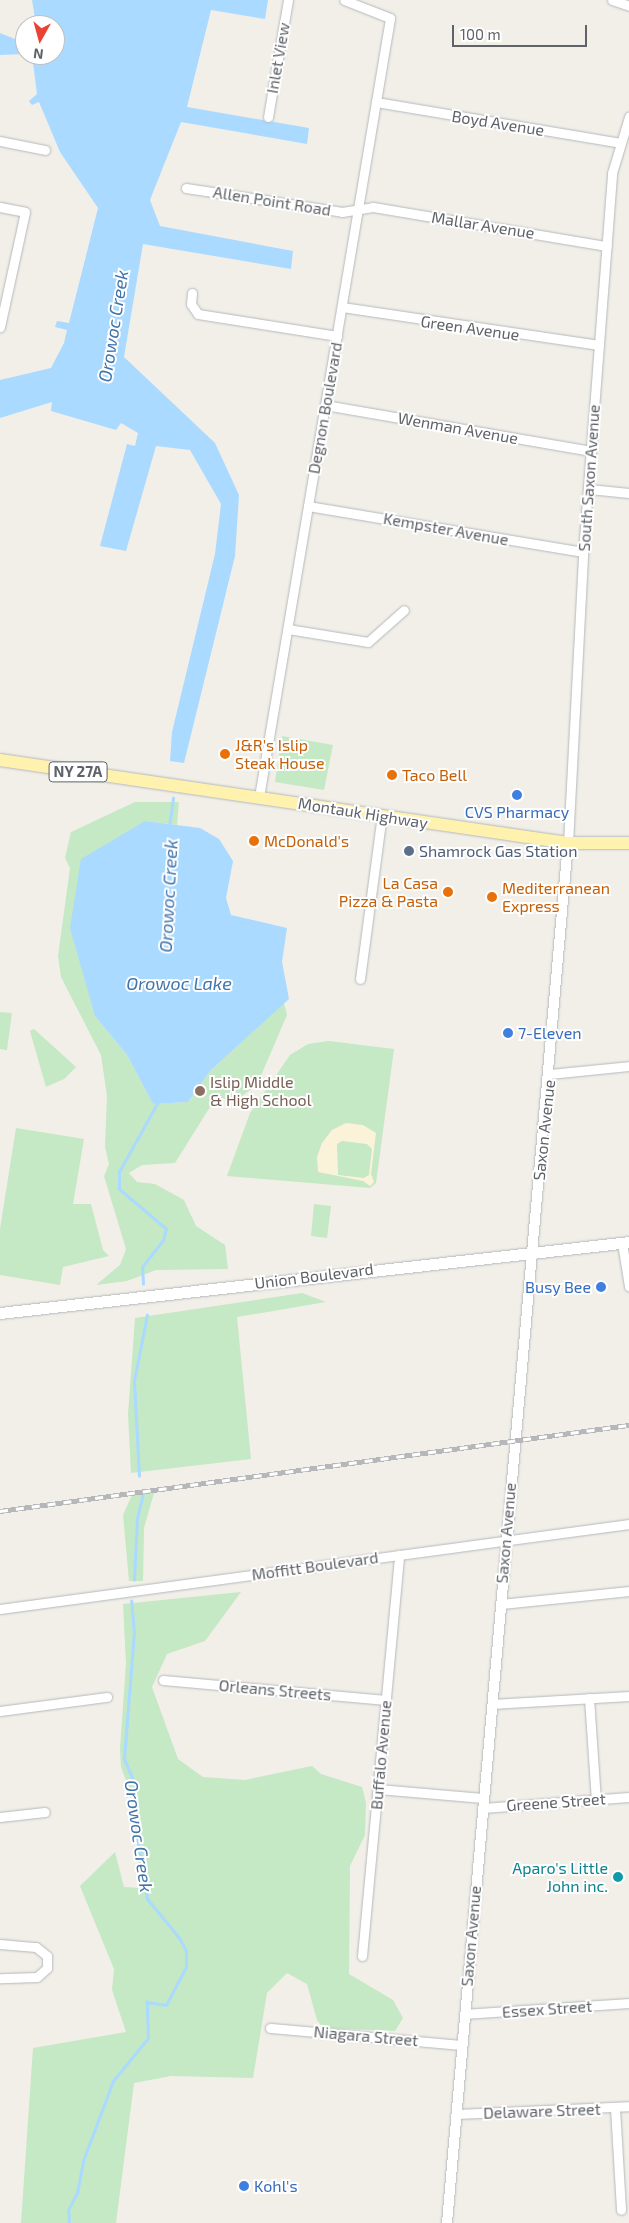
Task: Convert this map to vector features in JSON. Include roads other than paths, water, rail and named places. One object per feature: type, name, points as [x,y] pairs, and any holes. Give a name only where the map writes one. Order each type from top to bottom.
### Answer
[{"type":"main road","name":"Montauk Highway","points":[[0,760],[568,843],[629,843]]},
{"type":"main road","name":"Union Boulevard","points":[[0,1313],[530,1252],[625,1243]]},
{"type":"street","name":"Inlet View","points":[[268,117],[288,0]]},
{"type":"street","name":"Degnon Boulevard","points":[[259,797],[390,18],[344,0]]},
{"type":"street","points":[[612,0],[629,6]]},
{"type":"street","name":"Boyd Avenue","points":[[376,102],[621,143]]},
{"type":"street","name":"South Saxon Avenue","points":[[568,843],[583,552],[612,173],[629,117]]},
{"type":"street","points":[[0,141],[44,150]]},
{"type":"street","name":"Allen Point Road","points":[[186,188],[342,212],[358,209]]},
{"type":"street","points":[[0,207],[25,212],[0,327]]},
{"type":"street","name":"Mallar Avenue","points":[[358,209],[373,207],[607,246]]},
{"type":"street","points":[[192,293],[190,304],[198,314],[337,336]]},
{"type":"street","name":"Green Avenue","points":[[342,307],[599,345]]},
{"type":"street","name":"Wenman Avenue","points":[[326,405],[591,451]]},
{"type":"street","points":[[589,489],[629,493]]},
{"type":"street","name":"Kempster Avenue","points":[[308,506],[583,552]]},
{"type":"street","points":[[288,629],[368,642],[404,610]]},
{"type":"street","points":[[360,979],[382,815]]},
{"type":"street","name":"Saxon Avenue","points":[[447,2223],[501,1604],[504,1541],[530,1252],[550,1074],[568,843]]},
{"type":"street","points":[[550,1074],[629,1066]]},
{"type":"street","points":[[625,1243],[629,1286]]},
{"type":"street","name":"Moffitt Boulevard","points":[[0,1609],[629,1524]]},
{"type":"street","name":"Buffalo Avenue","points":[[362,1956],[399,1555]]},
{"type":"street","points":[[501,1604],[629,1591]]},
{"type":"street","name":"Orleans Streets","points":[[164,1680],[386,1700]]},
{"type":"street","points":[[492,1704],[629,1696]]},
{"type":"street","points":[[0,1711],[107,1697]]},
{"type":"street","points":[[589,1698],[596,1800]]},
{"type":"street","name":"Greene Street","points":[[378,1789],[483,1803],[596,1800],[629,1797]]},
{"type":"street","points":[[0,1817],[46,1812]]},
{"type":"street","points":[[0,1944],[36,1947],[47,1956],[47,1968],[37,1977],[0,1978]]},
{"type":"street","name":"Essex Street","points":[[464,2014],[629,2003]]},
{"type":"street","name":"Niagara Street","points":[[270,2028],[462,2045]]},
{"type":"street","name":"Delaware Street","points":[[456,2114],[629,2106]]},
{"type":"street","points":[[615,2108],[621,2210]]},
{"type":"water","points":[[32,0],[268,0],[265,19],[211,10],[187,107],[309,128],[307,144],[181,122],[150,200],[160,226],[293,251],[291,269],[143,244],[124,357],[215,443],[239,495],[235,556],[184,763],[170,761],[172,732],[215,554],[221,504],[190,450],[156,446],[126,551],[100,546],[127,444],[135,446],[138,433],[121,423],[116,430],[51,411],[52,402],[0,418],[0,380],[51,368],[64,343],[67,330],[55,327],[57,321],[69,323],[98,208],[60,152],[39,102],[32,105],[29,101],[37,94],[33,65],[65,65],[65,15],[34,15]]},
{"type":"water","points":[[0,33],[15,39],[15,54],[0,55]]},
{"type":"water","name":"Orowoc Lake","points":[[145,821],[200,828],[219,839],[233,861],[226,898],[231,915],[287,928],[282,962],[289,999],[210,1071],[188,1102],[153,1104],[127,1055],[95,1016],[70,928],[81,859]]},
{"type":"waterway","name":"Orowoc Creek","points":[[169,827],[173,798]]},
{"type":"waterway","name":"Orowoc Creek","points":[[143,1284],[142,1267],[163,1240],[166,1229],[119,1189],[119,1172],[158,1102]]},
{"type":"waterway","name":"Orowoc Creek","points":[[139,1476],[134,1381],[147,1315]]},
{"type":"waterway","name":"Orowoc Creek","points":[[134,1580],[137,1519],[143,1494]]},
{"type":"waterway","name":"Orowoc Creek","points":[[69,2223],[68,2210],[77,2193],[83,2161],[113,2081],[148,2038],[147,2002],[166,2005],[186,1967],[186,1951],[179,1938],[147,1899],[133,1812],[135,1785],[124,1759],[134,1633],[131,1601]]},
{"type":"railway","points":[[0,1511],[629,1425]]},
{"type":"place","name":"J&R's Islip Steak House","points":[[225,754]]},
{"type":"place","name":"Taco Bell","points":[[392,775]]},
{"type":"place","name":"CVS Pharmacy","points":[[517,795]]},
{"type":"place","name":"McDonald's","points":[[254,841]]},
{"type":"place","name":"Shamrock Gas Station","points":[[409,851]]},
{"type":"place","name":"La Casa Pizza & Pasta","points":[[448,892]]},
{"type":"place","name":"Mediterranean Express","points":[[492,897]]},
{"type":"place","name":"7-Eleven","points":[[508,1033]]},
{"type":"place","name":"Islip Middle & High School","points":[[200,1091]]},
{"type":"place","name":"Busy Bee","points":[[601,1287]]},
{"type":"place","name":"Aparo's Little John inc.","points":[[618,1877]]},
{"type":"place","name":"Kohl's","points":[[244,2186]]}]
